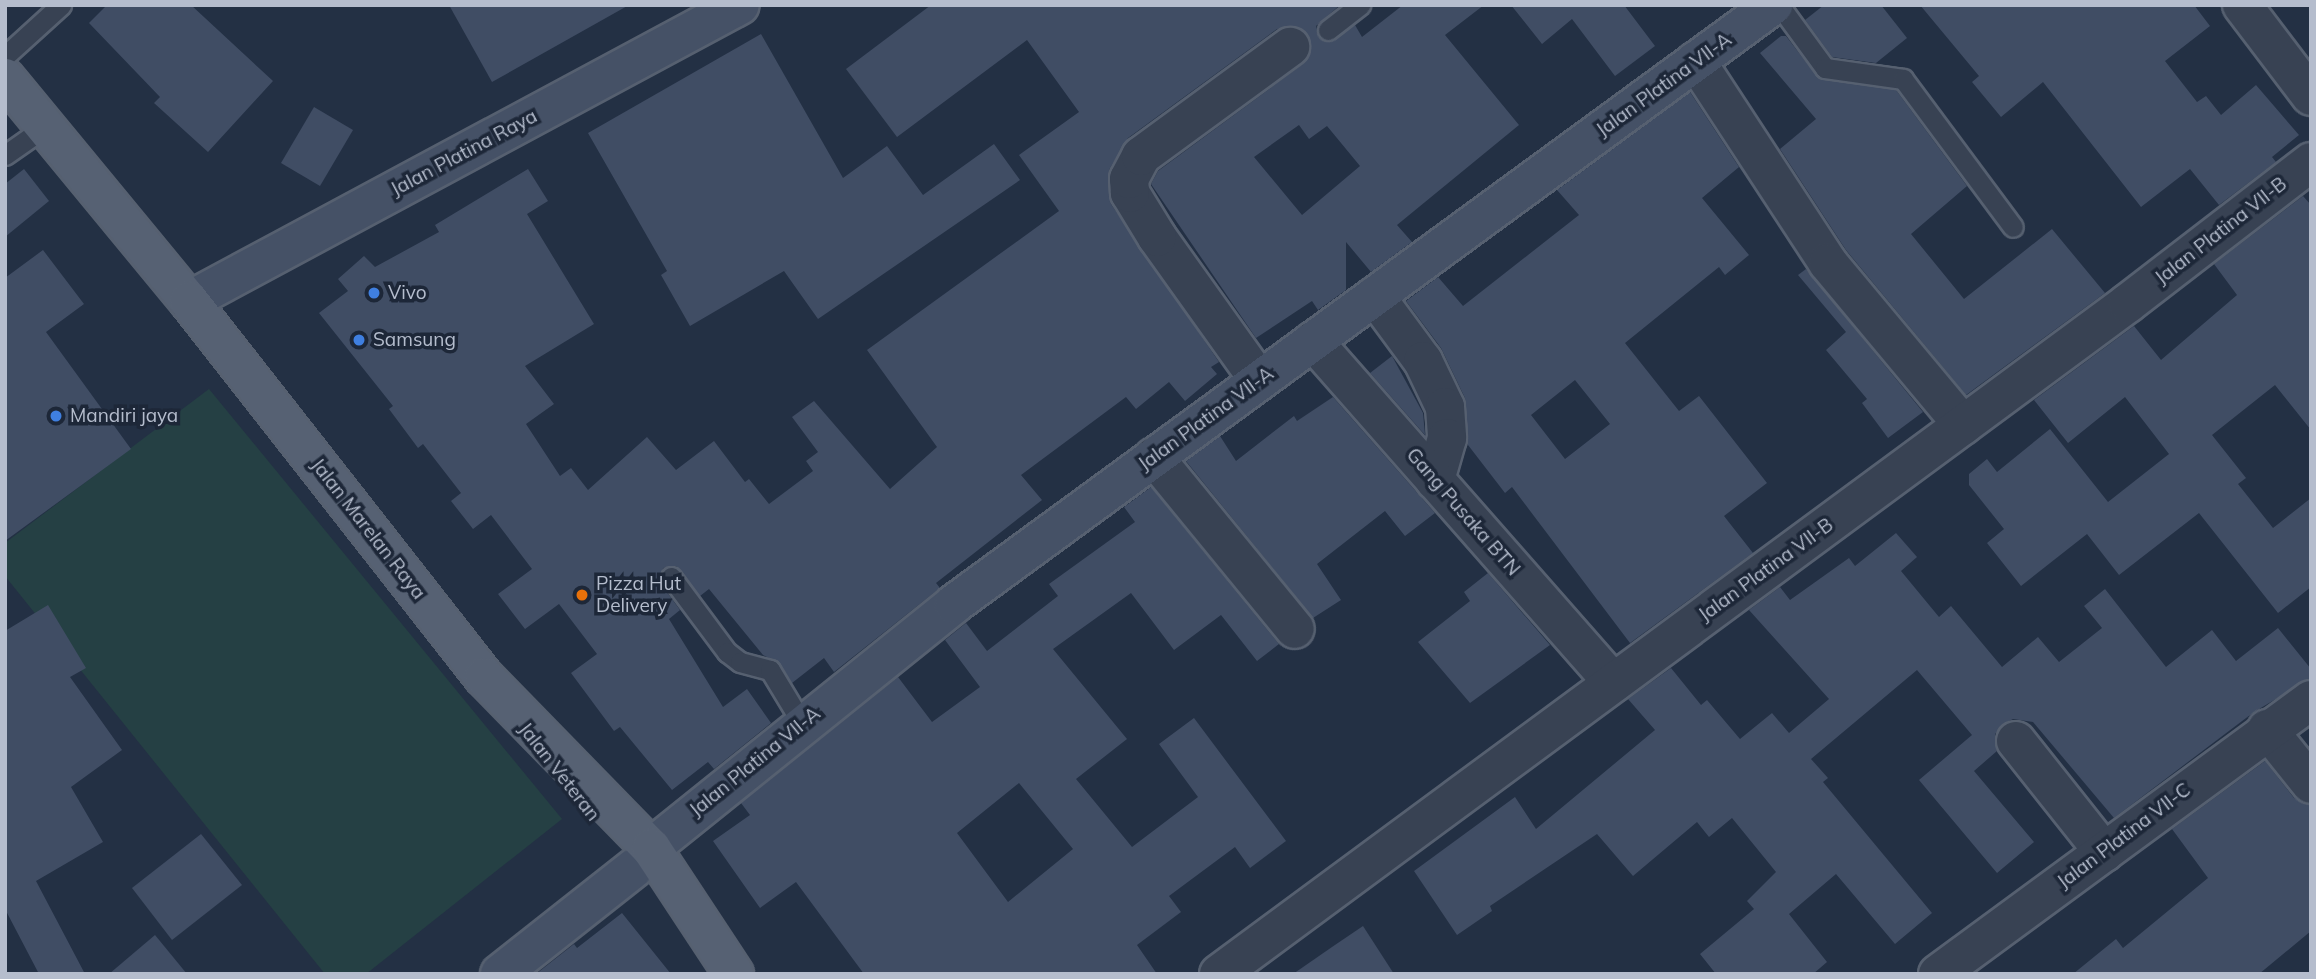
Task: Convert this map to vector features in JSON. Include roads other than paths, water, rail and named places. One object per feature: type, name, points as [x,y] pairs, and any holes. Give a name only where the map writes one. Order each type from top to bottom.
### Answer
[{"type":"main road","name":"Jalan Platina Raya","points":[[189,300],[740,5]]},
{"type":"main road","name":"Jalan Platina VII-A","points":[[500,974],[643,858],[802,723],[1154,457],[1773,5]]},
{"type":"main road","name":"Jalan Marelan Raya","points":[[5,78],[189,300],[484,677],[643,858],[734,974]]},
{"type":"main road","name":"Jalan Marelan Raya","points":[[643,858],[725,974]]},
{"type":"street","points":[[2242,5],[2311,96]]},
{"type":"street","points":[[1259,380],[1157,237],[1130,193],[1129,179],[1141,156],[1290,47]]},
{"type":"street","points":[[1696,61],[1828,263],[1963,425]]},
{"type":"street","name":"Jalan Platina VII-B","points":[[1219,974],[1963,425],[2311,162]]},
{"type":"street","points":[[1375,296],[1423,361],[1444,407],[1447,438],[1435,480]]},
{"type":"street","name":"Gang Pusaka BTN","points":[[1312,341],[1613,683]]},
{"type":"street","points":[[1154,457],[1295,629]]},
{"type":"street","name":"Jalan Platina VII-C","points":[[1938,974],[2267,729],[2311,700]]},
{"type":"street","points":[[2267,729],[2311,784]]},
{"type":"street","points":[[2016,741],[2104,852]]},
{"type":"lane","points":[[5,56],[61,5]]},
{"type":"lane","points":[[1328,30],[1360,5]]},
{"type":"lane","points":[[1779,5],[1825,68],[1903,79],[2012,227]]},
{"type":"lane","points":[[5,156],[46,127]]},
{"type":"lane","points":[[671,577],[727,652],[740,662],[770,670],[802,723]]},
{"type":"place","name":"Vivo","points":[[374,293]]},
{"type":"place","name":"Samsung","points":[[359,340]]},
{"type":"place","name":"Mandiri jaya","points":[[56,416]]},
{"type":"place","name":"Pizza Hut Delivery","points":[[582,595]]}]
